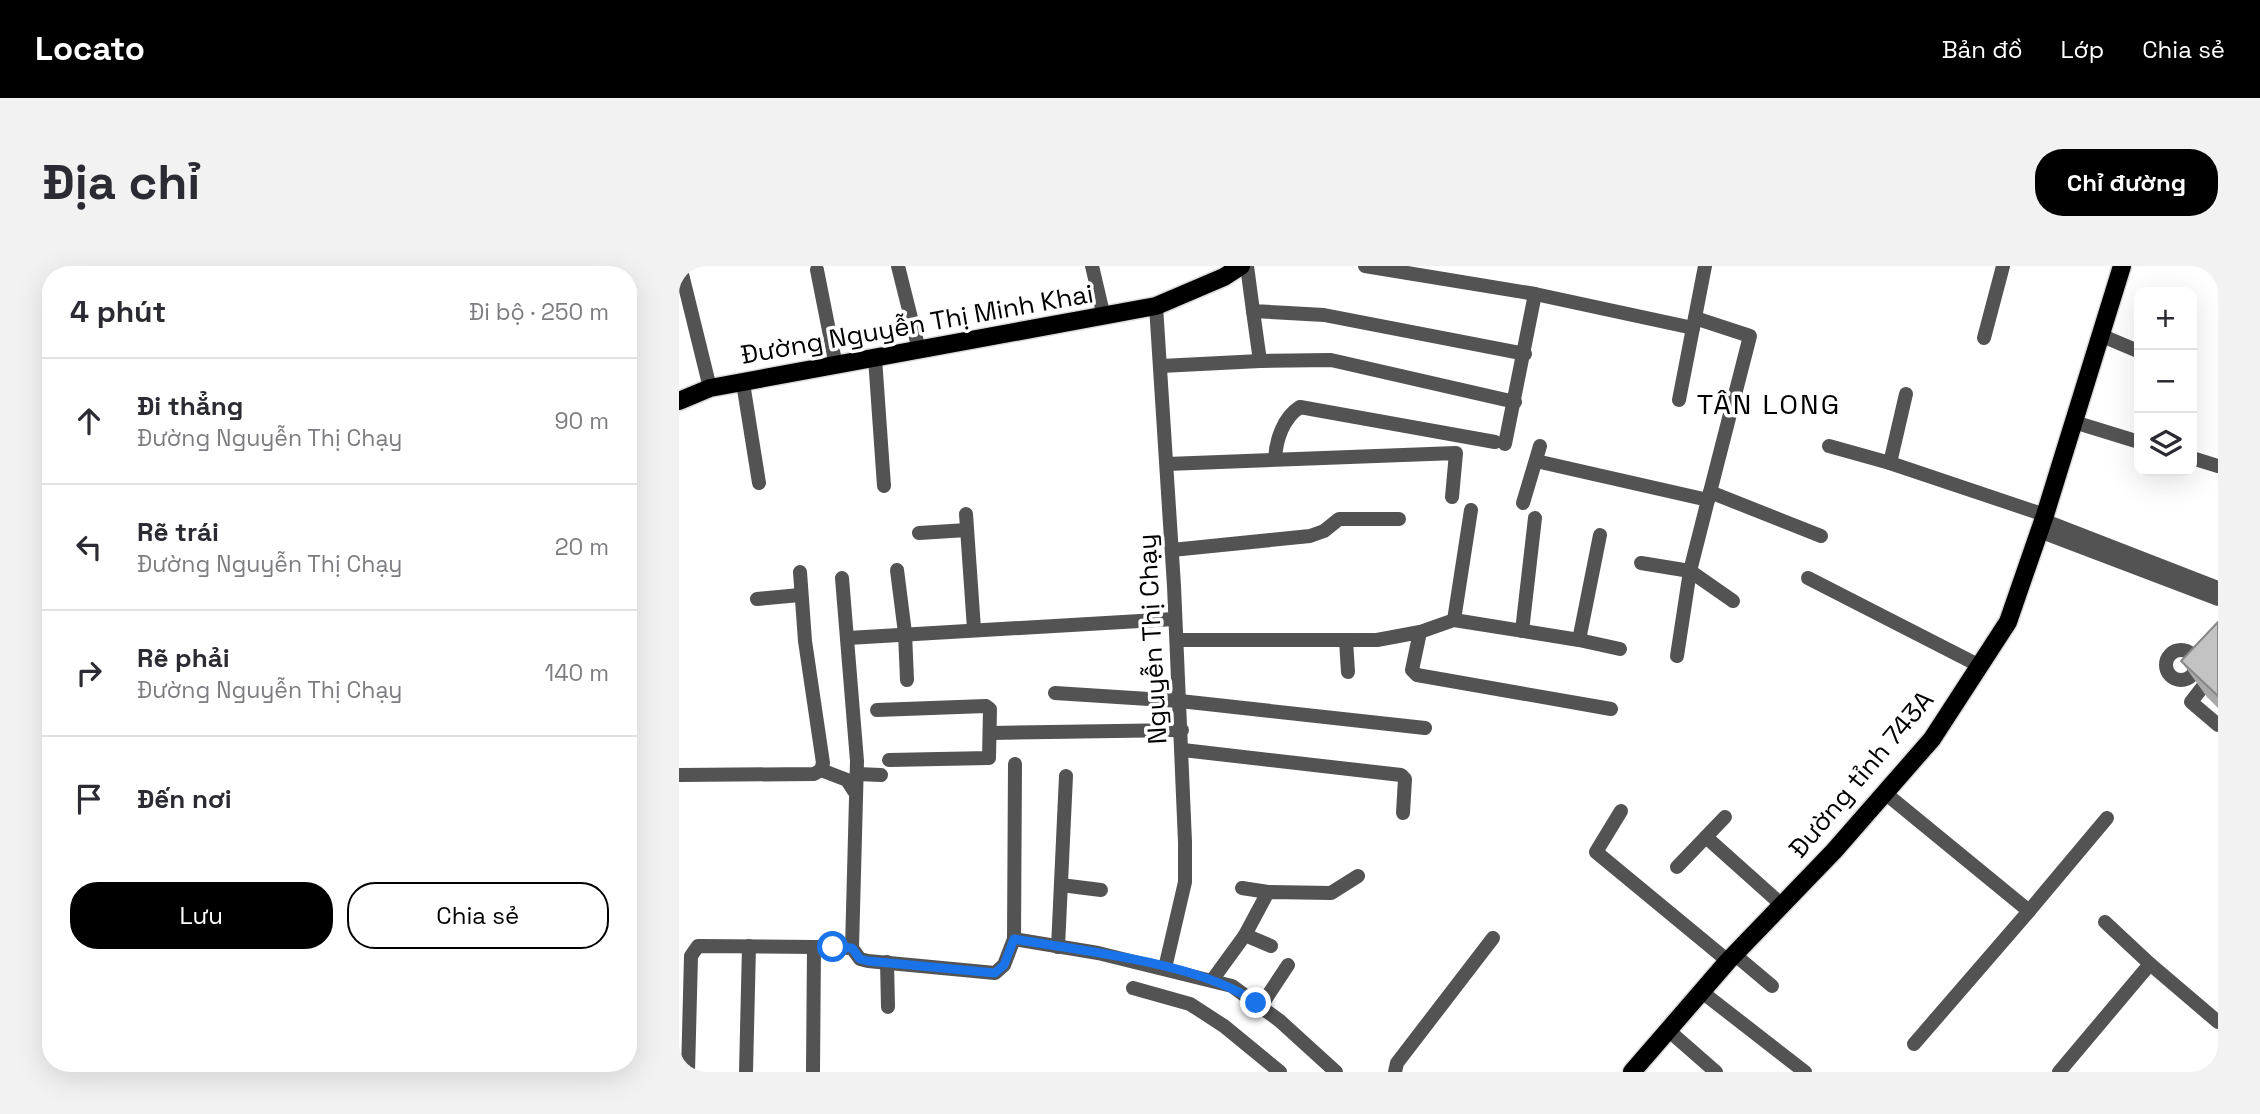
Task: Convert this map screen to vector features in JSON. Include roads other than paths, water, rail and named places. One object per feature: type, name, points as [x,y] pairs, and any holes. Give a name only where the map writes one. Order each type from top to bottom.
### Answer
[{"type":"main road","name":"Đường Nguyễn Thị Minh Khai","points":[[679,401],[710,388],[1156,306],[1223,277],[1241,266]]},
{"type":"main road","name":"Đường tỉnh 743A","points":[[1632,1072],[1731,957],[1782,905],[1932,739],[2008,622],[2122,266]]},
{"type":"street","points":[[680,266],[710,388]]},
{"type":"street","points":[[898,266],[919,350]]},
{"type":"street","points":[[1092,266],[1104,317]]},
{"type":"street","points":[[1247,266],[1260,361]]},
{"type":"street","points":[[1365,266],[1535,294],[1750,335],[1690,571],[1677,656]]},
{"type":"street","points":[[1679,400],[1705,266]]},
{"type":"street","points":[[1983,338],[2003,266]]},
{"type":"street","points":[[817,270],[836,366]]},
{"type":"street","points":[[1275,459],[1277,440],[1294,411],[1300,407],[1459,438],[1500,443],[1515,402],[1535,294]]},
{"type":"street","name":"Nguyễn Thị Chạy","points":[[1156,306],[1182,730],[1185,882],[1165,968]]},
{"type":"street","points":[[1253,311],[1324,315],[1525,354]]},
{"type":"street","points":[[2100,335],[2136,350]]},
{"type":"street","points":[[875,358],[884,486]]},
{"type":"street","points":[[1161,366],[1331,360],[1515,402]]},
{"type":"street","points":[[743,383],[759,483]]},
{"type":"street","points":[[1890,463],[1906,394]]},
{"type":"street","points":[[2074,422],[2134,440]]},
{"type":"street","points":[[1452,497],[1459,438]]},
{"type":"street","points":[[1829,446],[1890,463],[2218,588]]},
{"type":"street","points":[[1167,464],[1456,453]]},
{"type":"street","points":[[1523,503],[1538,454],[1709,496],[1821,536]]},
{"type":"street","points":[[2197,460],[2218,466]]},
{"type":"street","points":[[1454,620],[1471,510]]},
{"type":"street","points":[[966,514],[974,629]]},
{"type":"street","points":[[1522,631],[1535,518]]},
{"type":"street","points":[[1172,550],[1310,536],[1324,531],[1339,519],[1399,519]]},
{"type":"street","points":[[2042,522],[2218,599]]},
{"type":"street","points":[[919,533],[967,530]]},
{"type":"street","points":[[1579,640],[1600,535]]},
{"type":"street","points":[[1641,562],[1690,571],[1733,601]]},
{"type":"street","points":[[897,570],[905,633],[907,680]]},
{"type":"street","points":[[679,775],[814,774],[821,770],[823,763],[800,595],[800,572]]},
{"type":"street","points":[[842,578],[857,774],[852,948],[860,959],[995,973],[1004,965],[1014,939],[1015,764]]},
{"type":"street","points":[[1808,578],[1980,666]]},
{"type":"street","points":[[757,599],[800,595]]},
{"type":"street","points":[[848,638],[1174,619]]},
{"type":"street","points":[[1177,640],[1377,640],[1420,632],[1454,620],[1620,649]]},
{"type":"street","points":[[1420,632],[1412,670],[1417,675],[1611,709]]},
{"type":"street","points":[[1346,640],[1349,672]]},
{"type":"street","points":[[2182,680],[2194,672],[2198,652],[2178,651],[2167,660],[2169,674],[2182,680],[2191,702],[2218,725]]},
{"type":"street","points":[[2191,702],[2218,667]]},
{"type":"street","points":[[1055,693],[1180,701],[1425,728]]},
{"type":"street","points":[[877,710],[986,706],[991,709],[991,756],[986,760],[889,760]]},
{"type":"street","points":[[991,733],[1182,730]]},
{"type":"street","points":[[1183,750],[1401,775],[1405,779],[1403,813]]},
{"type":"street","points":[[821,770],[847,780],[855,791]]},
{"type":"street","points":[[857,774],[881,775]]},
{"type":"street","points":[[1058,947],[1066,776]]},
{"type":"street","points":[[1885,793],[2029,911]]},
{"type":"street","points":[[1621,811],[1597,852],[1772,986]]},
{"type":"street","points":[[1677,867],[1725,817]]},
{"type":"street","points":[[1914,1044],[2107,818]]},
{"type":"street","points":[[1706,837],[1782,905]]},
{"type":"street","points":[[1242,888],[1268,892],[1331,893],[1359,877]]},
{"type":"street","points":[[1061,885],[1101,890]]},
{"type":"street","points":[[1213,979],[1245,935],[1268,892]]},
{"type":"street","points":[[2105,922],[2218,1022]]},
{"type":"street","points":[[1245,935],[1271,946]]},
{"type":"street","points":[[1395,1072],[1397,1063],[1493,938]]},
{"type":"street","points":[[1014,939],[1213,979],[1240,991],[1261,1006],[1336,1072]]},
{"type":"street","points":[[688,1072],[693,951],[704,944],[852,948]]},
{"type":"street","points":[[746,1072],[749,946]]},
{"type":"street","points":[[813,1072],[814,947]]},
{"type":"street","points":[[887,962],[888,1007]]},
{"type":"street","points":[[2059,1072],[2150,964]]},
{"type":"street","points":[[1261,1006],[1288,965]]},
{"type":"street","points":[[1133,988],[1190,1004],[1224,1026],[1280,1072]]},
{"type":"street","points":[[1702,992],[1805,1072]]},
{"type":"street","points":[[1668,1030],[1716,1072]]},
{"type":"district","name":"TÂN LONG","points":[[1769,404]]}]
